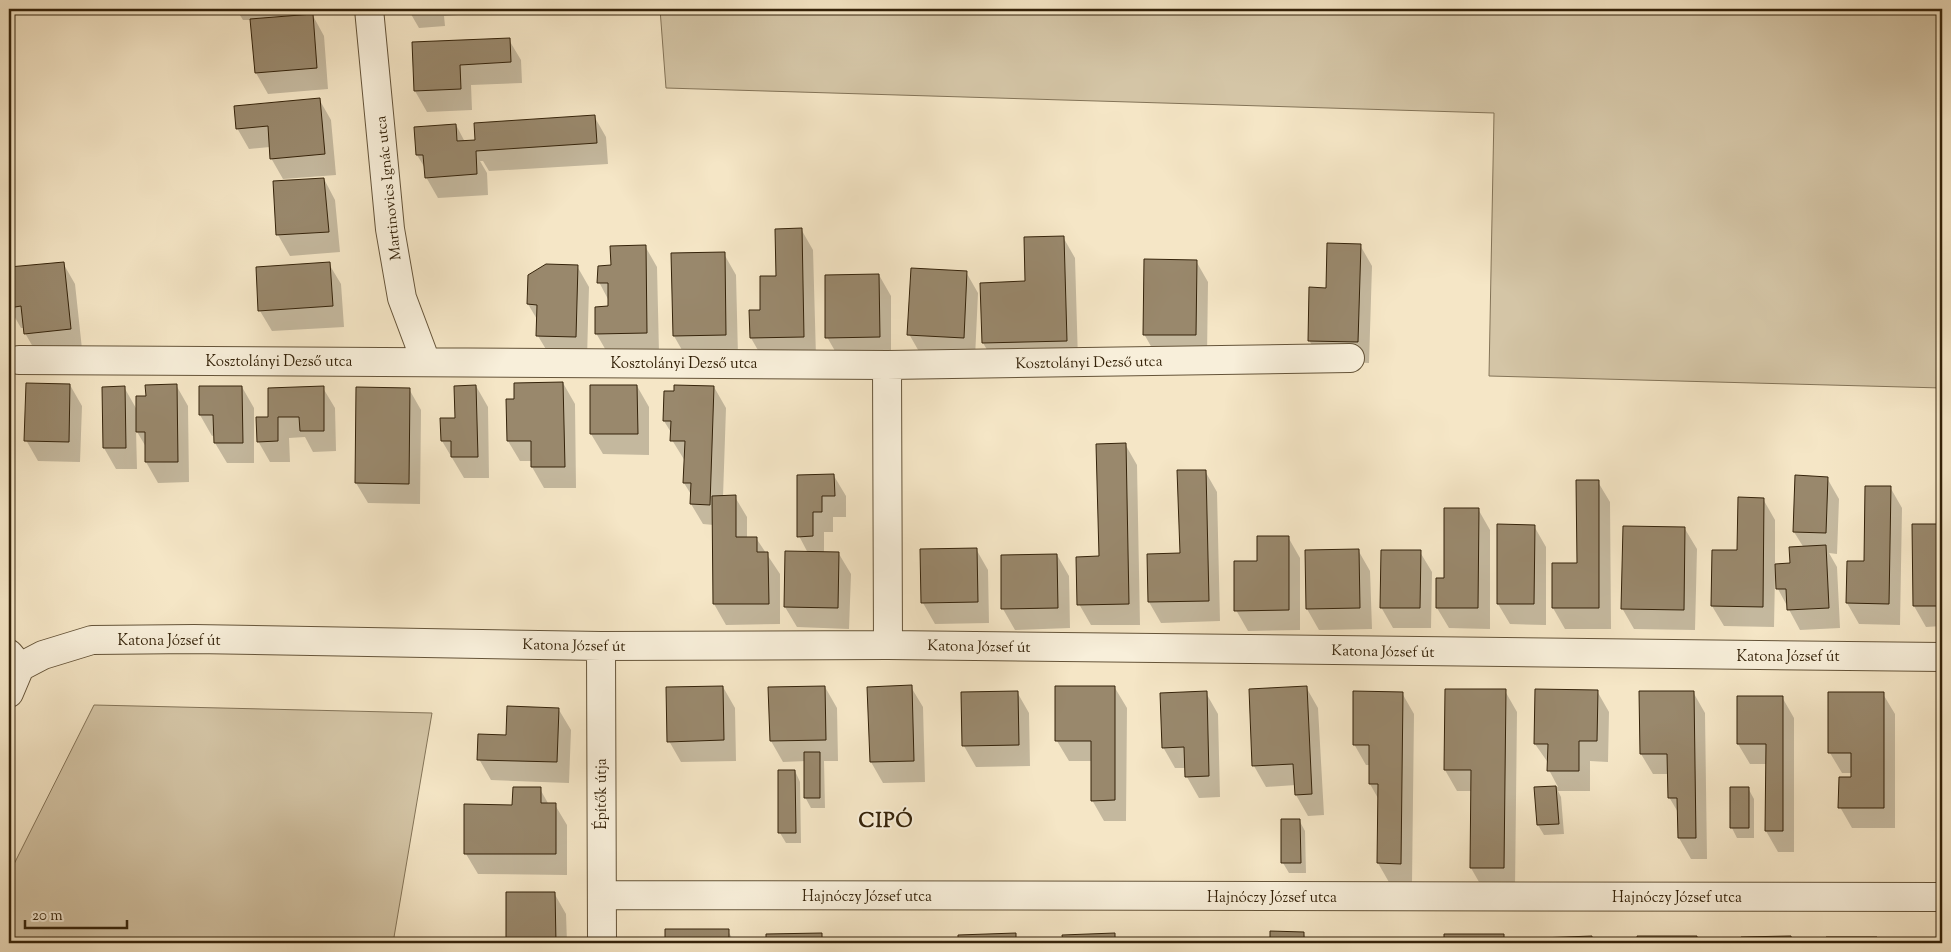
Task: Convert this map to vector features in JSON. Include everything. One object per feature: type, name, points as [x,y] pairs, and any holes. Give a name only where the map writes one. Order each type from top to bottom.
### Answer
[{"type":"street","name":"Martinovics Ignác utca","points":[[369,9],[390,229],[402,298],[426,362]]},
{"type":"street","name":"Kosztolányi Dezső utca","points":[[19,360],[887,364],[1350,358]]},
{"type":"street","points":[[887,364],[888,645]]},
{"type":"street","name":"Katona József út","points":[[14,660],[43,655],[92,640],[194,639],[601,646],[888,645],[1942,657]]},
{"type":"street","name":"Építők útja","points":[[601,646],[602,943]]},
{"type":"street","points":[[9,693],[14,660]]},
{"type":"street","name":"Hajnóczy József utca","points":[[602,895],[1942,896]]},
{"type":"shaded area","points":[[660,9],[1942,9],[1942,388],[1489,376],[1494,113],[666,88]]},
{"type":"shaded area","points":[[94,705],[432,713],[393,943],[9,943],[9,874]]},
{"type":"building","points":[[313,14],[317,68],[255,73],[250,19]]},
{"type":"building","points":[[510,38],[511,62],[460,65],[461,89],[414,91],[412,42]]},
{"type":"building","points":[[320,98],[325,154],[270,159],[268,126],[236,129],[234,106]]},
{"type":"building","points":[[595,115],[597,143],[476,151],[477,174],[425,178],[423,155],[416,155],[414,127],[456,124],[457,141],[475,140],[474,123]]},
{"type":"building","points":[[324,178],[329,232],[276,235],[273,181]]},
{"type":"building","points":[[802,228],[804,337],[750,338],[749,310],[760,310],[760,276],[776,276],[775,229]]},
{"type":"building","points":[[1064,236],[1067,341],[982,343],[980,283],[1025,281],[1024,237]]},
{"type":"building","points":[[1327,243],[1361,244],[1358,342],[1308,341],[1309,287],[1326,288]]},
{"type":"building","points":[[646,245],[647,333],[595,334],[595,307],[608,306],[608,283],[597,283],[598,266],[611,265],[610,246]]},
{"type":"building","points":[[725,252],[726,335],[673,336],[671,253]]},
{"type":"building","points":[[1144,259],[1197,260],[1196,335],[1143,335]]},
{"type":"building","points":[[64,262],[71,329],[24,334],[21,306],[9,308],[9,267]]},
{"type":"building","points":[[330,262],[333,306],[258,311],[256,267]]},
{"type":"building","points":[[546,264],[578,265],[576,337],[536,336],[537,305],[527,304],[528,275]]},
{"type":"building","points":[[911,268],[967,271],[964,338],[907,335]]},
{"type":"building","points":[[879,274],[880,337],[825,338],[825,275]]},
{"type":"building","points":[[563,382],[565,467],[531,467],[531,441],[507,441],[506,399],[514,399],[514,383]]},
{"type":"building","points":[[26,383],[70,384],[69,442],[24,441]]},
{"type":"building","points":[[177,384],[178,462],[145,462],[145,432],[136,432],[136,396],[146,396],[145,385]]},
{"type":"building","points":[[476,385],[478,457],[451,457],[451,441],[441,441],[440,418],[455,418],[454,386]]},
{"type":"building","points":[[590,385],[637,385],[638,434],[590,434]]},
{"type":"building","points":[[674,385],[714,386],[710,505],[690,504],[691,483],[683,483],[685,441],[670,441],[671,421],[663,421],[664,391],[674,391]]},
{"type":"building","points":[[125,386],[126,448],[103,448],[102,387]]},
{"type":"building","points":[[199,386],[242,386],[243,443],[214,443],[213,415],[199,415]]},
{"type":"building","points":[[324,386],[324,431],[300,431],[299,417],[278,417],[278,441],[257,442],[256,417],[268,417],[268,388]]},
{"type":"building","points":[[356,387],[410,388],[409,484],[355,483]]},
{"type":"building","points":[[1126,443],[1129,604],[1077,605],[1076,557],[1099,556],[1096,444]]},
{"type":"building","points":[[1177,470],[1206,470],[1209,601],[1148,602],[1147,554],[1180,553]]},
{"type":"building","points":[[834,474],[835,496],[822,496],[822,512],[813,512],[813,536],[797,537],[797,475]]},
{"type":"building","points":[[1795,475],[1828,477],[1826,533],[1793,532]]},
{"type":"building","points":[[1576,480],[1599,480],[1599,608],[1552,608],[1552,563],[1577,563]]},
{"type":"building","points":[[1865,486],[1891,486],[1889,604],[1846,603],[1847,561],[1864,561]]},
{"type":"building","points":[[736,495],[736,537],[757,537],[757,552],[768,552],[769,604],[713,604],[712,496]]},
{"type":"building","points":[[1738,497],[1764,498],[1763,607],[1711,606],[1712,550],[1737,550]]},
{"type":"building","points":[[1444,508],[1479,508],[1478,608],[1436,608],[1436,578],[1444,578]]},
{"type":"building","points":[[1497,524],[1535,525],[1534,604],[1497,604]]},
{"type":"building","points":[[1912,524],[1942,524],[1942,606],[1913,606]]},
{"type":"building","points":[[1623,526],[1685,527],[1684,610],[1621,609]]},
{"type":"building","points":[[1257,536],[1289,536],[1289,610],[1234,611],[1234,561],[1257,561]]},
{"type":"building","points":[[1826,545],[1829,608],[1787,610],[1786,589],[1776,589],[1775,564],[1790,563],[1789,547]]},
{"type":"building","points":[[977,548],[978,602],[921,603],[920,549]]},
{"type":"building","points":[[1359,549],[1360,608],[1306,609],[1305,550]]},
{"type":"building","points":[[1381,550],[1421,550],[1420,608],[1380,608]]},
{"type":"building","points":[[785,551],[839,552],[838,608],[784,607]]},
{"type":"building","points":[[1057,554],[1058,608],[1001,609],[1001,555]]},
{"type":"building","points":[[912,685],[914,761],[870,762],[867,687]]},
{"type":"building","points":[[723,686],[724,740],[667,742],[666,687]]},
{"type":"building","points":[[825,686],[826,740],[770,741],[768,687]]},
{"type":"building","points":[[1055,686],[1115,686],[1115,800],[1091,801],[1091,741],[1055,741]]},
{"type":"building","points":[[1307,686],[1312,794],[1295,795],[1293,764],[1252,766],[1249,689]]},
{"type":"building","points":[[1445,689],[1506,689],[1504,868],[1470,868],[1471,770],[1444,770]]},
{"type":"building","points":[[1535,689],[1598,690],[1597,741],[1579,741],[1579,771],[1547,771],[1548,744],[1534,744]]},
{"type":"building","points":[[1018,691],[1019,745],[962,746],[961,692]]},
{"type":"building","points":[[1207,691],[1209,776],[1185,777],[1184,747],[1162,748],[1160,693]]},
{"type":"building","points":[[1353,691],[1403,692],[1401,864],[1377,863],[1378,784],[1369,784],[1369,745],[1353,745]]},
{"type":"building","points":[[1639,691],[1694,691],[1696,838],[1678,838],[1677,798],[1668,798],[1667,754],[1640,754]]},
{"type":"building","points":[[1828,692],[1884,692],[1884,808],[1838,808],[1839,777],[1851,777],[1851,753],[1828,753]]},
{"type":"building","points":[[1737,696],[1783,696],[1783,831],[1765,831],[1766,744],[1737,744]]},
{"type":"building","points":[[507,706],[559,708],[557,762],[477,760],[478,734],[506,735]]},
{"type":"building","points":[[804,752],[820,752],[820,798],[804,798]]},
{"type":"building","points":[[778,770],[795,770],[796,833],[778,833]]},
{"type":"building","points":[[1556,786],[1559,824],[1537,825],[1534,787]]},
{"type":"building","points":[[513,787],[541,787],[541,803],[556,803],[556,854],[464,854],[464,804],[512,805]]},
{"type":"building","points":[[1730,787],[1749,787],[1749,828],[1730,828]]},
{"type":"building","points":[[1281,819],[1300,819],[1301,863],[1281,863]]},
{"type":"building","points":[[506,892],[555,892],[556,943],[506,943]]},
{"type":"building","points":[[665,929],[729,929],[729,943],[665,943]]},
{"type":"building","points":[[1270,931],[1304,932],[1304,943],[1247,943],[1270,942]]},
{"type":"building","points":[[822,933],[822,943],[766,943],[766,934]]},
{"type":"building","points":[[1016,933],[1016,943],[958,943],[958,935]]},
{"type":"building","points":[[1115,933],[1115,943],[1063,943],[1062,935]]},
{"type":"building","points":[[1444,934],[1504,934],[1504,943],[1444,943]]},
{"type":"building","points":[[1592,936],[1592,943],[1540,943],[1539,938]]},
{"type":"building","points":[[1637,936],[1697,936],[1697,943],[1638,943]]},
{"type":"building","points":[[1791,936],[1792,943],[1741,943],[1741,937]]},
{"type":"building","points":[[1826,937],[1877,937],[1877,943],[1826,943]]},
{"type":"building","points":[[1211,938],[1211,943],[1161,943],[1161,939]]},
{"type":"building","points":[[1387,938],[1387,943],[1336,943],[1336,939]]},
{"type":"building","points":[[917,941],[917,943],[864,943],[864,942]]},
{"type":"district","name":"CIPÓ","points":[[886,820]]}]
